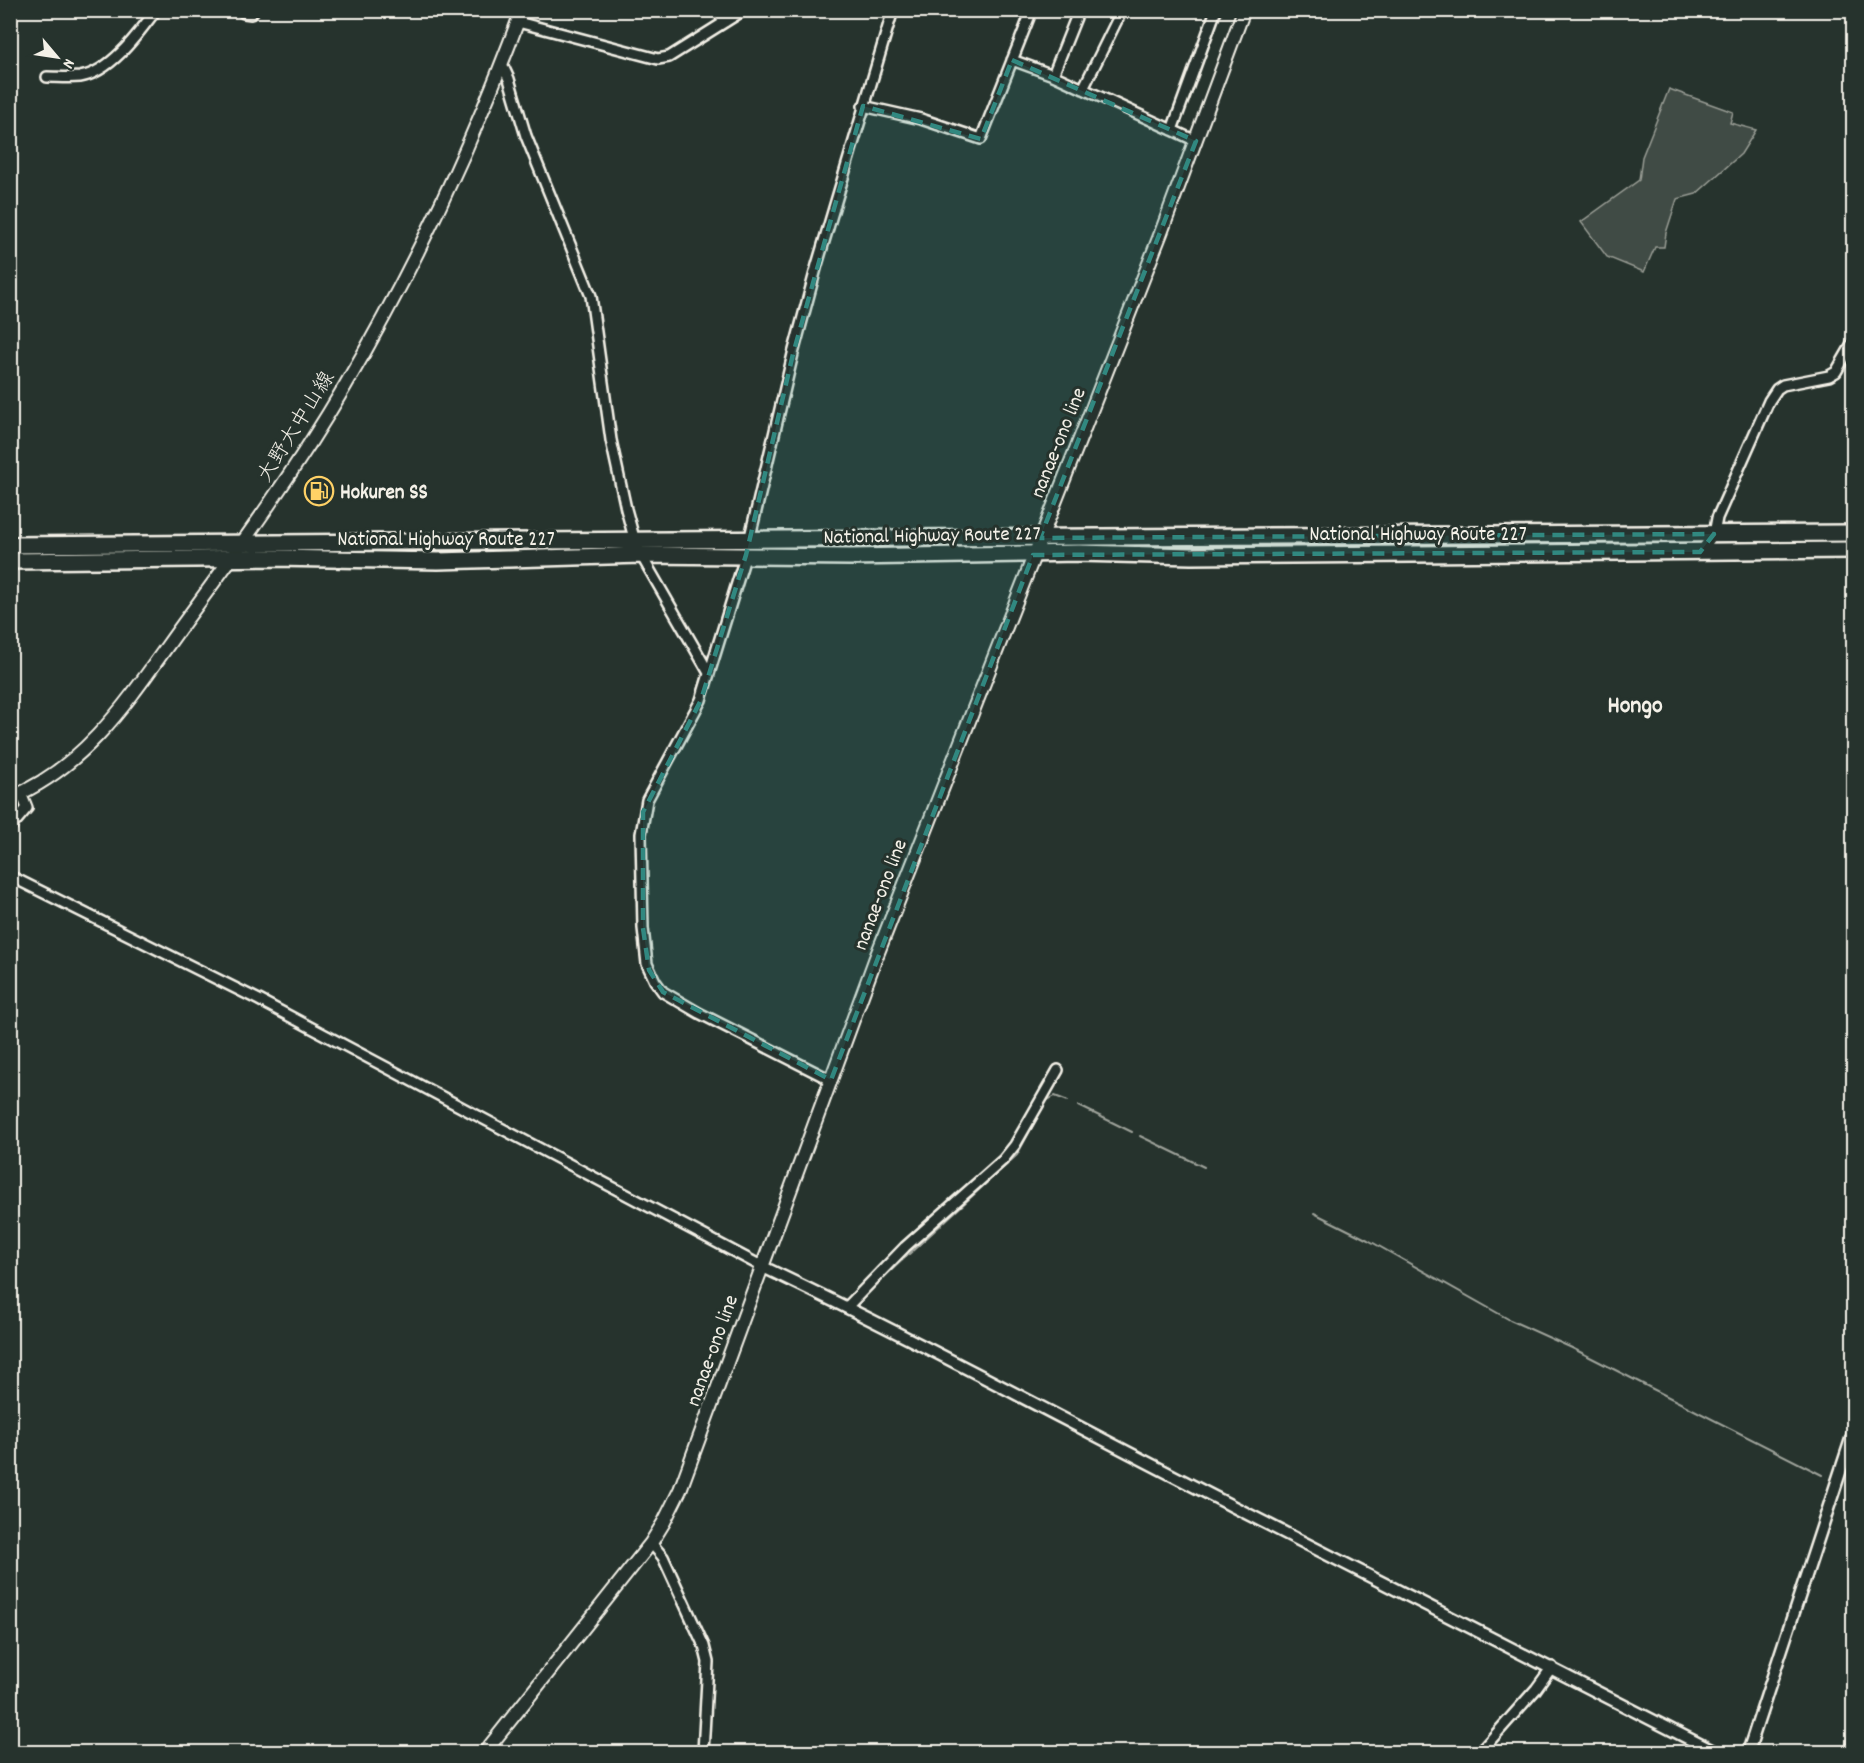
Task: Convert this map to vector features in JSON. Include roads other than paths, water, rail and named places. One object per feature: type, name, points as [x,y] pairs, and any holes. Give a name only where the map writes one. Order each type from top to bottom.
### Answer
[{"type":"highway","name":"National Highway Route 227","points":[[10,545],[634,538],[1040,538],[1854,532]]},
{"type":"highway","name":"National Highway Route 227","points":[[10,561],[274,558],[438,561],[641,555],[1191,556],[1854,550]]},
{"type":"main road","name":"nanae-ono line","points":[[485,1752],[651,1543],[680,1490],[875,960],[1196,141],[1244,10]]},
{"type":"main road","name":"大野大中山線","points":[[16,795],[63,769],[97,738],[117,714],[243,544],[344,388],[396,294],[454,178],[520,16]]},
{"type":"street","points":[[47,77],[80,77],[92,73],[129,45],[156,10]]},
{"type":"street","points":[[242,10],[244,13],[251,14],[254,10]]},
{"type":"street","points":[[717,10],[725,22]]},
{"type":"street","points":[[520,16],[658,59],[669,57],[744,10]]},
{"type":"street","points":[[831,1080],[699,1013],[663,992],[647,964],[643,928],[641,834],[643,812],[652,790],[701,700],[746,555],[802,321],[863,106],[893,10]]},
{"type":"street","points":[[863,106],[921,119],[981,139],[1032,10]]},
{"type":"street","points":[[1053,75],[1079,10]]},
{"type":"street","points":[[1083,89],[1122,10]]},
{"type":"street","points":[[1172,130],[1216,10]]},
{"type":"street","points":[[1012,60],[1053,75],[1196,141]]},
{"type":"street","points":[[502,64],[509,79],[526,136],[591,296],[611,440],[634,538],[641,555],[709,673]]},
{"type":"street","points":[[1700,552],[1714,534],[1717,518],[1768,401],[1783,385],[1829,376],[1836,372],[1854,341]]},
{"type":"street","points":[[10,828],[27,807],[16,795]]},
{"type":"street","points":[[10,876],[259,1000],[763,1267],[848,1307],[1258,1520],[1552,1667],[1715,1752]]},
{"type":"street","points":[[848,1307],[905,1247],[1003,1160],[1015,1145],[1058,1070]]},
{"type":"street","points":[[1748,1752],[1854,1430]]},
{"type":"street","points":[[651,1543],[663,1557],[704,1646],[708,1662],[703,1752]]},
{"type":"street","points":[[1480,1752],[1536,1689],[1552,1667]]},
{"type":"waterway","points":[[872,1288],[1017,1155],[1046,1101],[1055,1096],[1068,1101]]},
{"type":"waterway","points":[[1079,1106],[1132,1132]]},
{"type":"waterway","points":[[1140,1136],[1204,1167]]},
{"type":"waterway","points":[[1314,1213],[1368,1240],[1510,1320],[1572,1348],[1822,1475]]},
{"type":"waterway","points":[[1845,1752],[1850,1722],[1854,1715]]},
{"type":"place","name":"Hokuren SS","points":[[319,491]]},
{"type":"district","name":"Hongo","points":[[1635,704]]}]
